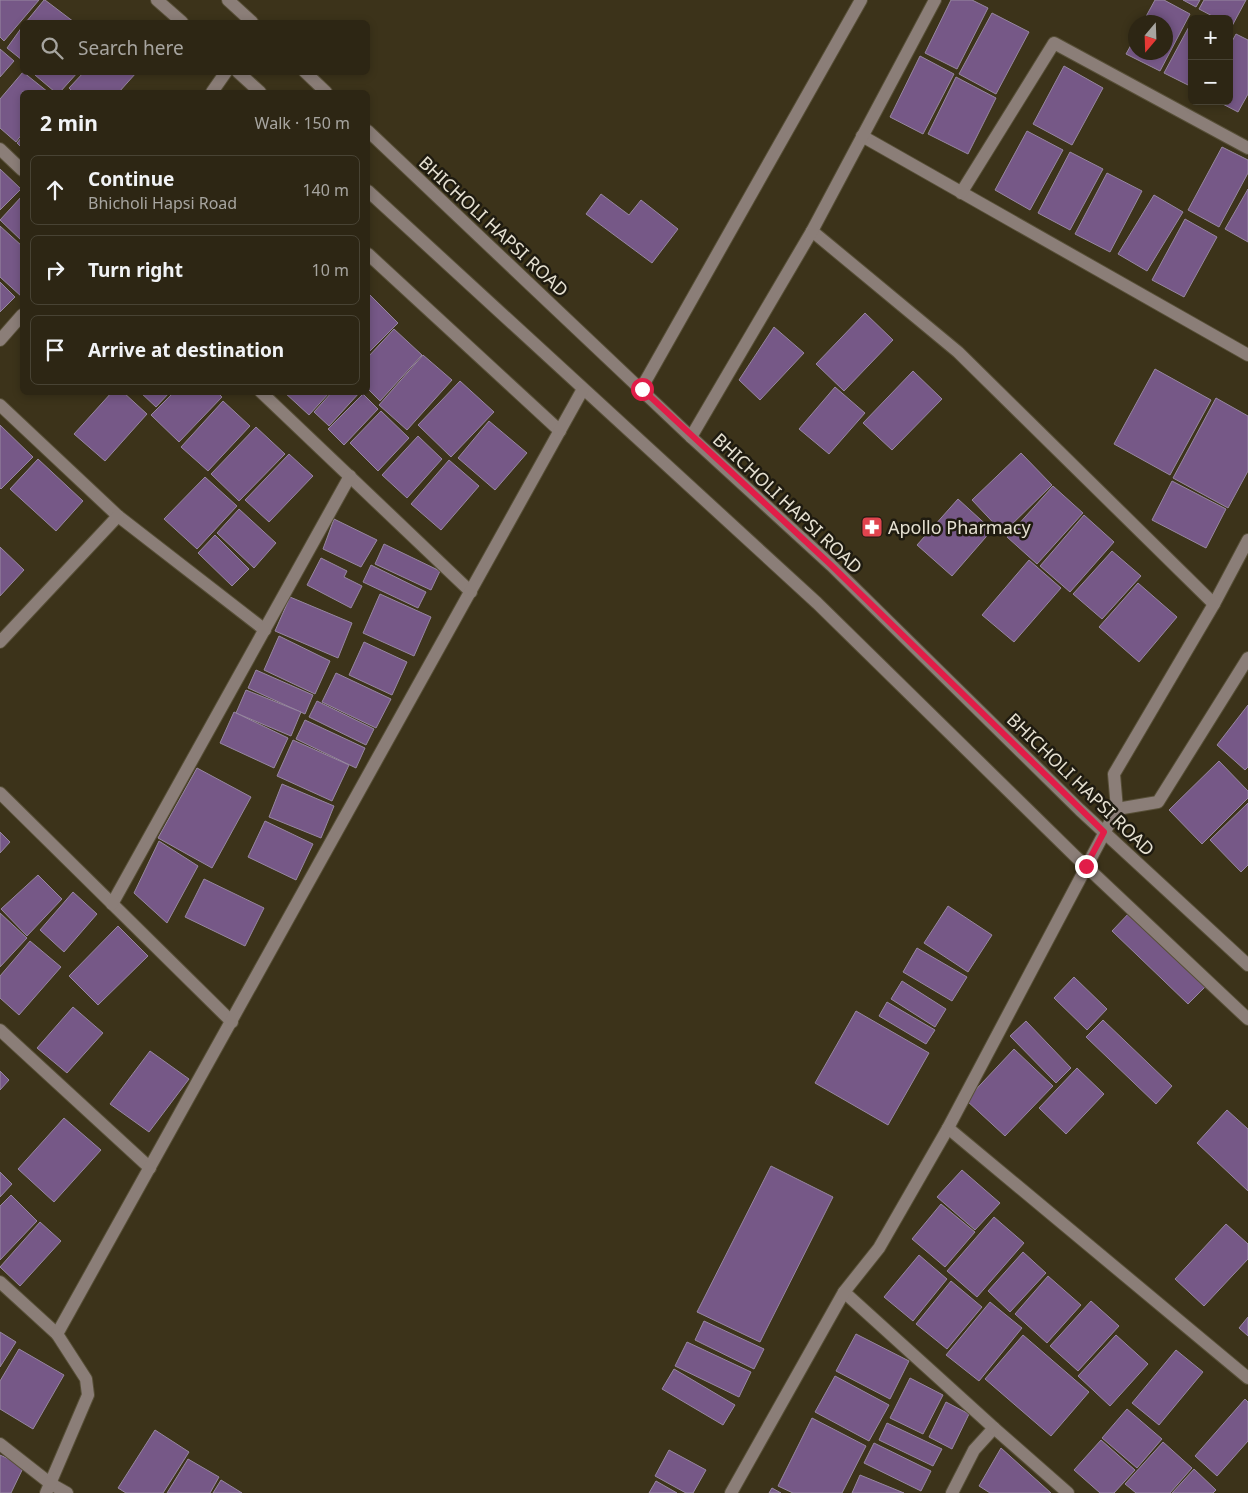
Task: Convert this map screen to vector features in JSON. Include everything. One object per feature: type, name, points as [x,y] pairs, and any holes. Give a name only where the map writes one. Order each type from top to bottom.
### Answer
[{"type":"street","points":[[157,0],[180,20]]},
{"type":"street","points":[[228,0],[250,20]]},
{"type":"street","points":[[642,389],[861,0]]},
{"type":"street","points":[[692,437],[812,231],[935,0]]},
{"type":"street","points":[[962,193],[1054,43],[1248,148]]},
{"type":"street","points":[[213,90],[224,75]]},
{"type":"street","points":[[241,75],[258,90]]},
{"type":"street","points":[[308,75],[324,90]]},
{"type":"street","name":"BHICHOLI HAPSI ROAD","points":[[370,133],[692,437],[831,565],[1104,832],[1248,965]]},
{"type":"street","points":[[862,136],[1248,355]]},
{"type":"street","points":[[0,150],[20,168]]},
{"type":"street","points":[[370,193],[817,603],[1086,866],[1248,1019]]},
{"type":"street","points":[[812,231],[958,352],[1214,604]]},
{"type":"street","points":[[370,256],[560,431]]},
{"type":"street","points":[[0,340],[20,318]]},
{"type":"street","points":[[57,1334],[583,389]]},
{"type":"street","points":[[264,395],[471,592]]},
{"type":"street","points":[[0,405],[118,516],[265,630]]},
{"type":"street","points":[[112,904],[350,476]]},
{"type":"street","points":[[0,642],[118,516]]},
{"type":"street","points":[[731,1493],[844,1292],[879,1248],[948,1128],[1117,809],[1114,774],[1214,604],[1248,540]]},
{"type":"street","points":[[1117,809],[1158,802],[1246,666]]},
{"type":"street","points":[[0,793],[232,1022]]},
{"type":"street","points":[[0,1030],[150,1168]]},
{"type":"street","points":[[948,1128],[1248,1378]]},
{"type":"street","points":[[0,1282],[57,1334],[86,1378],[88,1395],[48,1488]]},
{"type":"street","points":[[844,1292],[1068,1493]]},
{"type":"street","points":[[952,1493],[974,1450],[994,1428]]},
{"type":"street","points":[[0,1444],[48,1488],[67,1493]]},
{"type":"building","points":[[0,0],[39,0],[4,41],[0,37]]},
{"type":"building","points":[[45,0],[71,20],[28,20]]},
{"type":"building","points":[[951,0],[972,0],[988,8],[957,69],[925,53]]},
{"type":"building","points":[[1155,0],[1164,0],[1190,14],[1173,46],[1173,15],[1147,15]]},
{"type":"building","points":[[1183,0],[1200,0],[1196,7]]},
{"type":"building","points":[[1204,0],[1246,0],[1233,24],[1233,15],[1210,15],[1199,9]]},
{"type":"building","points":[[992,13],[1029,32],[996,94],[959,74]]},
{"type":"building","points":[[1188,28],[1188,85],[1164,73],[1171,60],[1173,60],[1173,56]]},
{"type":"building","points":[[20,30],[20,58],[7,48]]},
{"type":"building","points":[[1236,34],[1248,40],[1248,94],[1238,112],[1225,105],[1233,105],[1233,40]]},
{"type":"building","points":[[0,49],[14,61],[0,77]]},
{"type":"building","points":[[920,56],[954,74],[923,134],[890,117]]},
{"type":"building","points":[[1138,60],[1166,60],[1160,71]]},
{"type":"building","points":[[1064,66],[1103,88],[1072,145],[1033,124]]},
{"type":"building","points":[[20,75],[27,75],[46,90],[20,90],[20,137],[16,142],[0,128],[0,99]]},
{"type":"building","points":[[35,75],[75,75],[62,90],[53,90]]},
{"type":"building","points":[[81,75],[134,75],[121,90],[71,90],[69,88]]},
{"type":"building","points":[[956,77],[996,98],[968,154],[928,134]]},
{"type":"building","points":[[1027,131],[1063,150],[1030,210],[995,190]]},
{"type":"building","points":[[1222,147],[1248,160],[1248,173],[1219,227],[1188,210]]},
{"type":"building","points":[[1070,152],[1103,169],[1070,230],[1038,213]]},
{"type":"building","points":[[0,169],[20,190],[0,210]]},
{"type":"building","points":[[1107,173],[1142,191],[1110,252],[1075,234]]},
{"type":"building","points":[[1248,189],[1248,242],[1225,229]]},
{"type":"building","points":[[601,194],[629,215],[641,200],[678,229],[652,263],[586,214]]},
{"type":"building","points":[[1154,195],[1183,212],[1147,271],[1118,254]]},
{"type":"building","points":[[20,198],[20,239],[0,220]]},
{"type":"building","points":[[1185,219],[1217,237],[1184,297],[1152,280]]},
{"type":"building","points":[[0,226],[20,244],[20,295],[0,277]]},
{"type":"building","points":[[0,282],[15,297],[0,312]]},
{"type":"building","points":[[370,295],[398,323],[370,351]]},
{"type":"building","points":[[865,313],[893,340],[844,391],[816,364]]},
{"type":"building","points":[[774,327],[804,353],[760,400],[739,380]]},
{"type":"building","points":[[394,329],[422,355],[380,401],[370,391],[370,355]]},
{"type":"building","points":[[423,355],[452,380],[407,430],[379,405]]},
{"type":"building","points":[[1155,369],[1211,400],[1170,475],[1114,444]]},
{"type":"building","points":[[913,371],[942,399],[892,450],[863,423]]},
{"type":"building","points":[[460,381],[494,412],[451,457],[418,425]]},
{"type":"building","points":[[835,387],[865,413],[829,454],[799,429]]},
{"type":"building","points":[[109,395],[126,395],[147,414],[105,461],[74,434]]},
{"type":"building","points":[[143,395],[167,395],[156,407]]},
{"type":"building","points":[[171,395],[220,395],[222,397],[179,442],[151,415]]},
{"type":"building","points":[[287,395],[327,395],[309,415]]},
{"type":"building","points":[[329,395],[357,395],[329,426],[314,412]]},
{"type":"building","points":[[362,395],[378,409],[344,445],[328,429]]},
{"type":"building","points":[[1216,398],[1248,416],[1248,471],[1228,508],[1173,478]]},
{"type":"building","points":[[223,401],[250,426],[208,471],[181,447]]},
{"type":"building","points":[[381,411],[409,438],[378,471],[350,443]]},
{"type":"building","points":[[489,421],[527,453],[495,490],[458,458]]},
{"type":"building","points":[[0,425],[33,457],[1,489],[0,488]]},
{"type":"building","points":[[256,427],[285,454],[239,501],[211,474]]},
{"type":"building","points":[[418,436],[442,459],[407,498],[382,475]]},
{"type":"building","points":[[1021,453],[1052,485],[1003,533],[972,500]]},
{"type":"building","points":[[289,454],[313,476],[269,522],[245,500]]},
{"type":"building","points":[[38,459],[83,501],[56,531],[10,489]]},
{"type":"building","points":[[449,460],[479,486],[441,530],[411,504]]},
{"type":"building","points":[[205,477],[237,506],[197,549],[164,519]]},
{"type":"building","points":[[1172,481],[1226,509],[1206,548],[1152,520]]},
{"type":"building","points":[[1053,486],[1083,513],[1037,564],[1007,537]]},
{"type":"building","points":[[958,499],[992,530],[952,576],[917,545]]},
{"type":"building","points":[[239,509],[276,543],[254,568],[217,533]]},
{"type":"building","points":[[1084,515],[1114,542],[1070,592],[1040,566]]},
{"type":"building","points":[[334,519],[377,540],[361,567],[323,549]]},
{"type":"building","points":[[215,535],[249,569],[232,586],[198,553]]},
{"type":"building","points":[[384,544],[440,571],[431,590],[375,564]]},
{"type":"building","points":[[0,547],[24,570],[0,596]]},
{"type":"building","points":[[1112,551],[1141,576],[1102,619],[1073,594]]},
{"type":"building","points":[[321,558],[347,571],[344,577],[362,586],[351,608],[307,585]]},
{"type":"building","points":[[1029,560],[1061,588],[1014,642],[982,615]]},
{"type":"building","points":[[371,565],[426,592],[418,608],[363,582]]},
{"type":"building","points":[[1138,583],[1177,617],[1139,662],[1099,627]]},
{"type":"building","points":[[380,594],[431,617],[414,656],[363,633]]},
{"type":"building","points":[[290,597],[352,623],[338,658],[275,631]]},
{"type":"building","points":[[279,636],[330,661],[315,694],[264,670]]},
{"type":"building","points":[[364,642],[407,662],[392,695],[349,675]]},
{"type":"building","points":[[256,670],[313,695],[305,714],[248,688]]},
{"type":"building","points":[[336,673],[391,699],[376,728],[322,702]]},
{"type":"building","points":[[246,690],[301,712],[291,736],[236,713]]},
{"type":"building","points":[[317,701],[374,729],[366,745],[309,717]]},
{"type":"building","points":[[1248,705],[1248,767],[1245,770],[1217,745]]},
{"type":"building","points":[[234,712],[288,738],[274,768],[220,743]]},
{"type":"building","points":[[305,720],[365,748],[356,768],[296,739]]},
{"type":"building","points":[[293,740],[349,765],[332,801],[277,776]]},
{"type":"building","points":[[1219,761],[1248,791],[1248,798],[1202,844],[1169,810]]},
{"type":"building","points":[[197,768],[251,797],[212,868],[158,838]]},
{"type":"building","points":[[282,784],[334,806],[321,838],[269,817]]},
{"type":"building","points":[[1248,803],[1248,865],[1241,872],[1210,840]]},
{"type":"building","points":[[265,821],[313,844],[296,880],[248,857]]},
{"type":"building","points":[[0,832],[10,842],[0,853]]},
{"type":"building","points":[[159,841],[198,866],[167,923],[134,893]]},
{"type":"building","points":[[38,875],[62,899],[27,936],[1,909]]},
{"type":"building","points":[[204,879],[264,908],[245,946],[185,917]]},
{"type":"building","points":[[73,892],[97,914],[64,952],[40,930]]},
{"type":"building","points":[[948,906],[992,935],[968,972],[924,943]]},
{"type":"building","points":[[1131,911],[1207,985],[1188,1004],[1112,931]]},
{"type":"building","points":[[0,913],[27,938],[0,967]]},
{"type":"building","points":[[118,926],[148,956],[98,1005],[69,976]]},
{"type":"building","points":[[30,941],[61,967],[19,1015],[0,998],[0,976]]},
{"type":"building","points":[[917,948],[967,977],[952,1001],[903,972]]},
{"type":"building","points":[[1074,977],[1107,1009],[1087,1030],[1054,998]]},
{"type":"building","points":[[902,981],[946,1009],[935,1027],[891,999]]},
{"type":"building","points":[[887,1002],[935,1030],[926,1044],[879,1016]]},
{"type":"building","points":[[73,1007],[103,1033],[67,1073],[37,1048]]},
{"type":"building","points":[[856,1011],[929,1053],[888,1125],[815,1083]]},
{"type":"building","points":[[1103,1020],[1172,1086],[1156,1104],[1086,1037]]},
{"type":"building","points":[[1026,1021],[1071,1068],[1056,1083],[1010,1036]]},
{"type":"building","points":[[1014,1049],[1053,1086],[1005,1136],[966,1100]]},
{"type":"building","points":[[150,1051],[189,1079],[149,1132],[110,1104]]},
{"type":"building","points":[[1077,1068],[1104,1094],[1066,1134],[1039,1108]]},
{"type":"building","points":[[0,1071],[9,1080],[0,1090]]},
{"type":"building","points":[[1227,1110],[1248,1129],[1248,1191],[1197,1143]]},
{"type":"building","points":[[64,1118],[101,1150],[54,1202],[18,1169]]},
{"type":"building","points":[[771,1166],[833,1197],[760,1342],[697,1312]]},
{"type":"building","points":[[962,1170],[1000,1203],[975,1230],[937,1197]]},
{"type":"building","points":[[0,1172],[12,1184],[0,1197]]},
{"type":"building","points":[[11,1195],[37,1221],[0,1260],[0,1206]]},
{"type":"building","points":[[941,1204],[975,1232],[945,1267],[912,1239]]},
{"type":"building","points":[[994,1217],[1024,1243],[977,1297],[947,1271]]},
{"type":"building","points":[[40,1222],[61,1241],[20,1286],[0,1267]]},
{"type":"building","points":[[1226,1224],[1248,1244],[1248,1259],[1204,1306],[1175,1279]]},
{"type":"building","points":[[1023,1252],[1046,1273],[1010,1312],[988,1291]]},
{"type":"building","points":[[919,1255],[947,1279],[913,1321],[884,1297]]},
{"type":"building","points":[[1048,1276],[1081,1305],[1047,1343],[1015,1314]]},
{"type":"building","points":[[951,1281],[982,1307],[947,1349],[916,1324]]},
{"type":"building","points":[[1091,1301],[1119,1326],[1078,1371],[1050,1346]]},
{"type":"building","points":[[990,1302],[1022,1328],[979,1381],[946,1355]]},
{"type":"building","points":[[1248,1317],[1248,1336],[1239,1328]]},
{"type":"building","points":[[704,1321],[764,1349],[754,1369],[695,1340]]},
{"type":"building","points":[[0,1332],[16,1342],[0,1367]]},
{"type":"building","points":[[856,1334],[909,1361],[890,1399],[836,1371]]},
{"type":"building","points":[[1023,1335],[1089,1392],[1051,1436],[985,1379]]},
{"type":"building","points":[[1116,1335],[1148,1364],[1110,1406],[1078,1376]]},
{"type":"building","points":[[687,1342],[751,1372],[739,1397],[675,1366]]},
{"type":"building","points":[[19,1349],[64,1375],[33,1429],[0,1409],[0,1381]]},
{"type":"building","points":[[1176,1350],[1203,1372],[1159,1425],[1132,1403]]},
{"type":"building","points":[[674,1369],[735,1405],[723,1425],[662,1389]]},
{"type":"building","points":[[835,1376],[889,1405],[869,1441],[815,1412]]},
{"type":"building","points":[[910,1378],[943,1395],[923,1434],[890,1418]]},
{"type":"building","points":[[1245,1399],[1248,1402],[1248,1441],[1217,1476],[1195,1456]]},
{"type":"building","points":[[946,1402],[969,1414],[952,1449],[929,1437]]},
{"type":"building","points":[[1127,1409],[1162,1439],[1137,1468],[1102,1438]]},
{"type":"building","points":[[812,1418],[866,1446],[842,1493],[793,1493],[778,1486]]},
{"type":"building","points":[[887,1423],[942,1449],[933,1466],[879,1440]]},
{"type":"building","points":[[155,1430],[189,1452],[163,1493],[126,1493],[118,1488]]},
{"type":"building","points":[[1101,1440],[1135,1470],[1114,1493],[1100,1493],[1074,1470]]},
{"type":"building","points":[[1163,1442],[1192,1468],[1170,1493],[1136,1493],[1125,1484]]},
{"type":"building","points":[[874,1443],[931,1471],[921,1491],[864,1463]]},
{"type":"building","points":[[1001,1448],[1051,1493],[990,1493],[979,1486]]},
{"type":"building","points":[[669,1450],[706,1470],[693,1493],[686,1493],[655,1476]]},
{"type":"building","points":[[0,1455],[24,1466],[11,1493],[0,1493]]},
{"type":"building","points":[[188,1459],[219,1477],[210,1493],[167,1493]]},
{"type":"building","points":[[1194,1469],[1216,1490],[1213,1493],[1172,1493]]},
{"type":"building","points":[[860,1475],[904,1493],[852,1493]]},
{"type":"building","points":[[221,1480],[242,1493],[213,1493]]},
{"type":"building","points":[[656,1481],[677,1493],[649,1493]]},
{"type":"building","points":[[772,1488],[781,1493],[769,1493]]},
{"type":"place","name":"Apollo Pharmacy","points":[[872,527]]},
{"type":"route","points":[[642,389],[831,565],[1104,832],[1086,866]]}]
